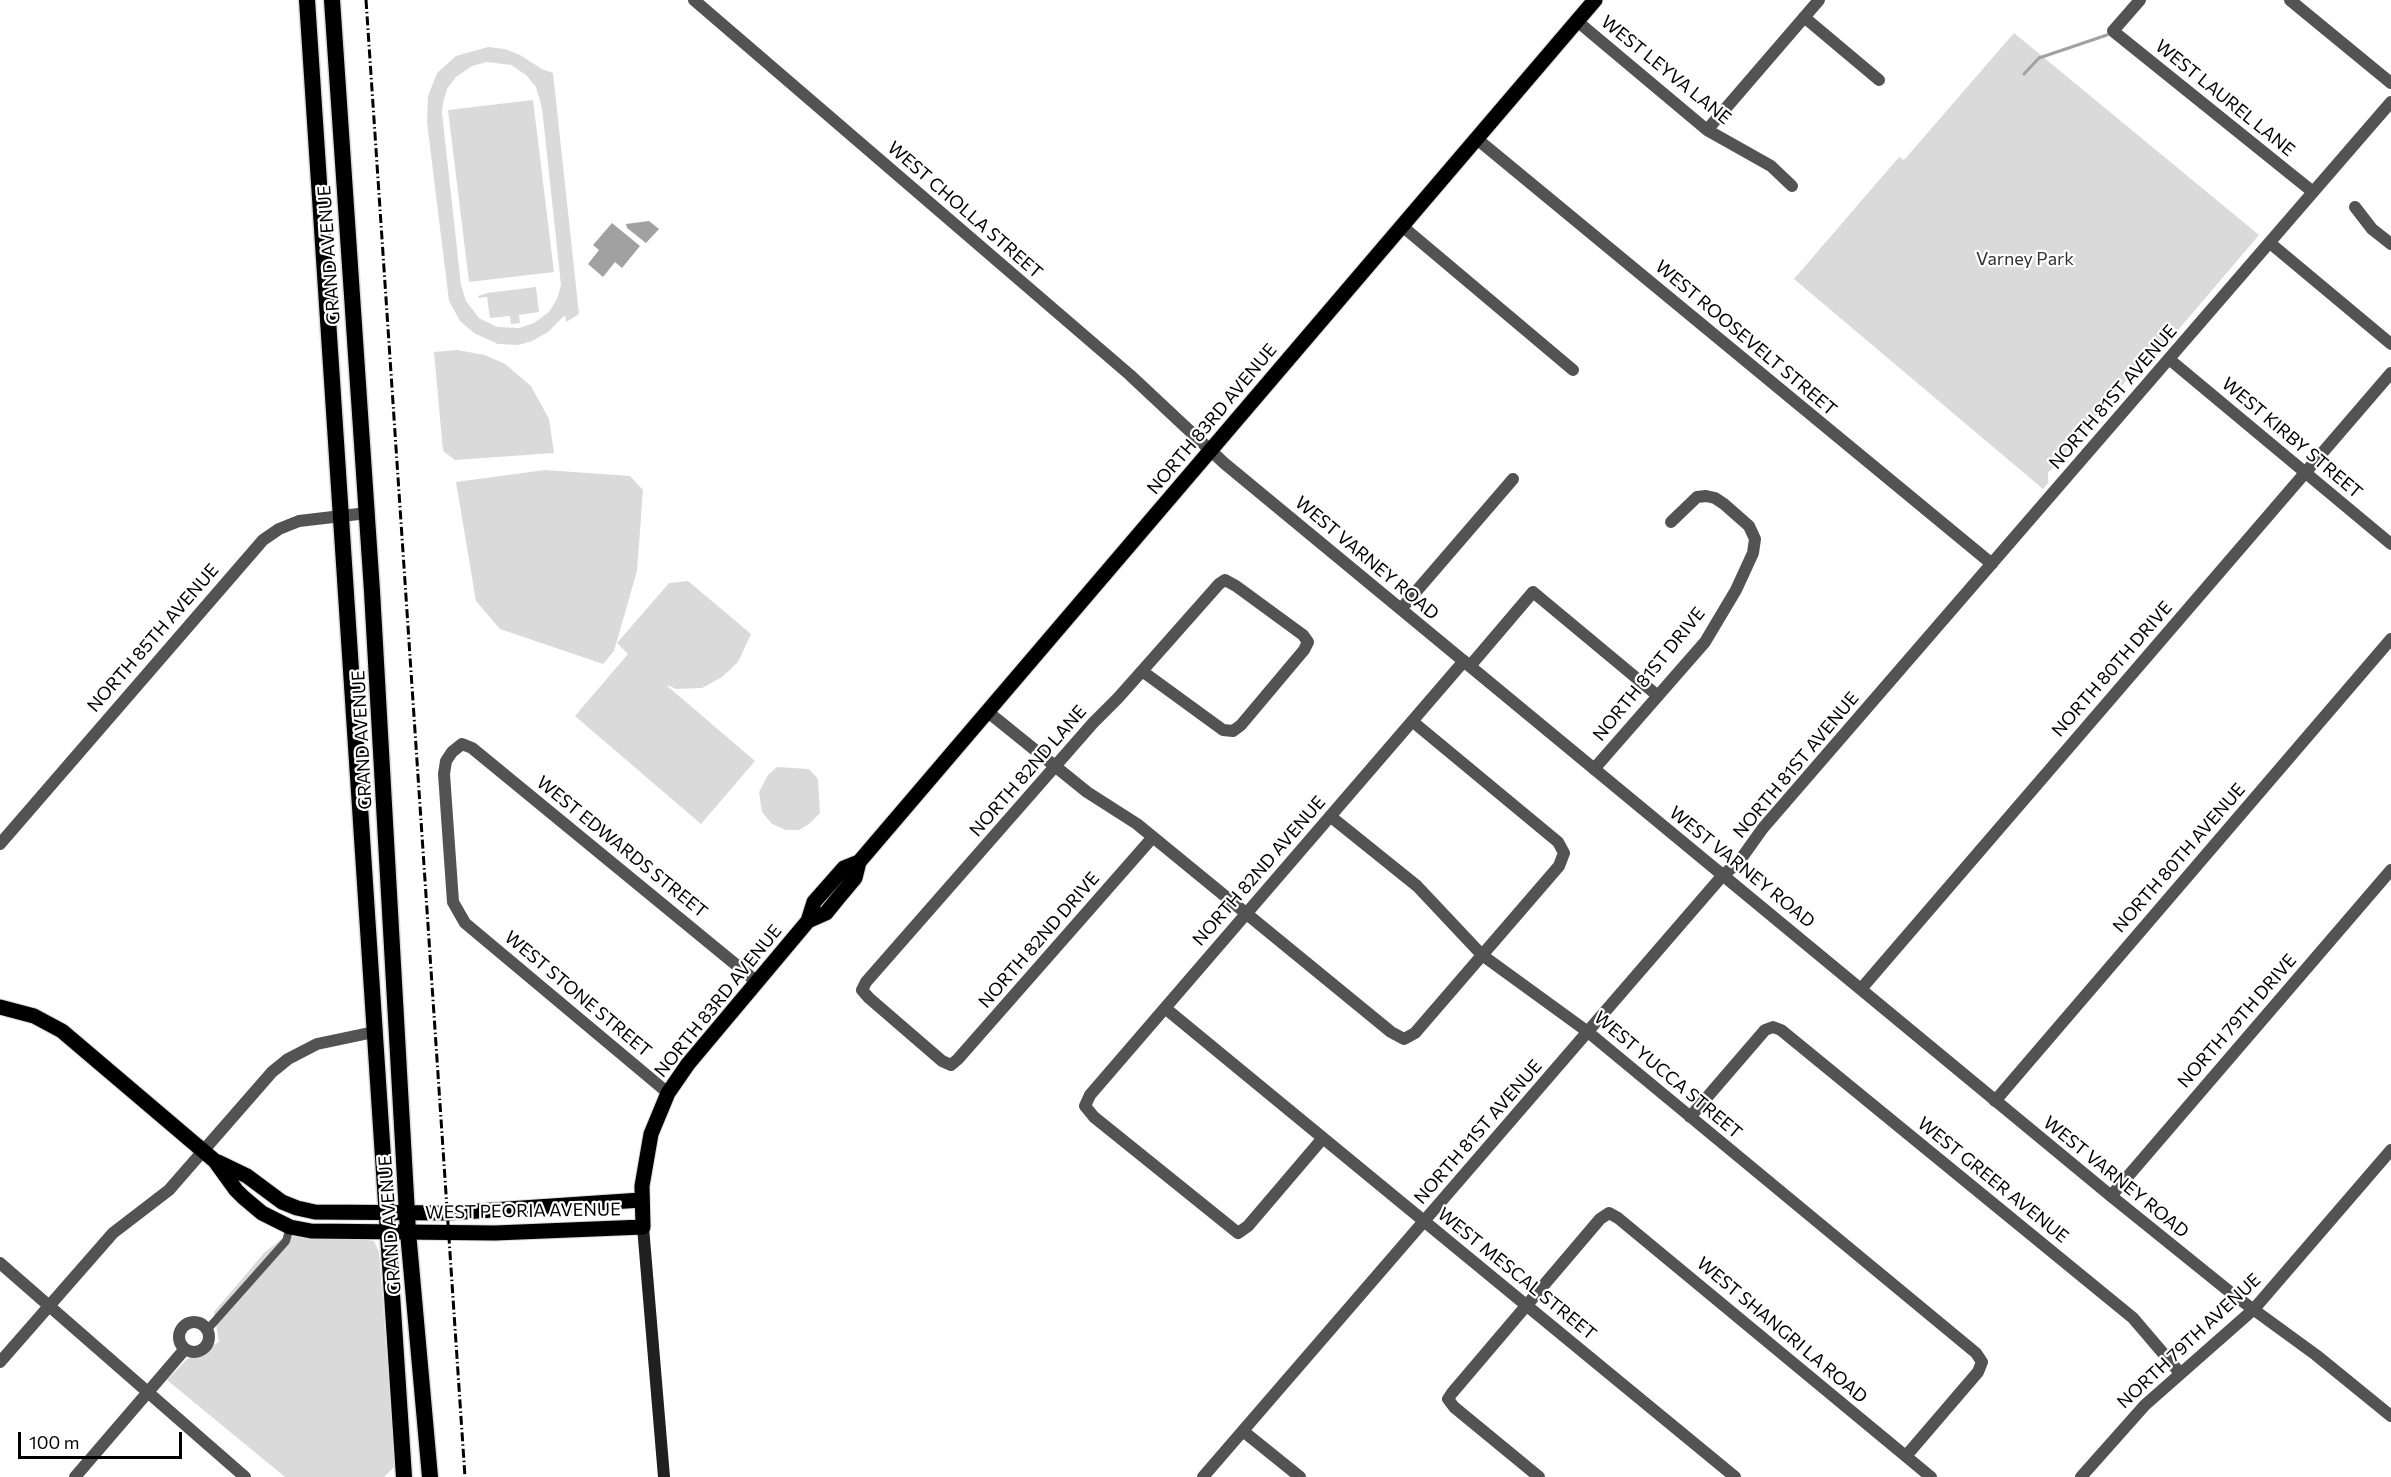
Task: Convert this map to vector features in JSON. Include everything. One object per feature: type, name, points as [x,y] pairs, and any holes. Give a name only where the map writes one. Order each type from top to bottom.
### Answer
[{"type":"highway","name":"GRAND AVENUE","points":[[307,0],[404,1477]]},
{"type":"highway","name":"GRAND AVENUE","points":[[332,0],[390,879],[408,1232],[430,1477]]},
{"type":"highway","points":[[326,275],[350,277]]},
{"type":"highway","points":[[364,881],[390,879]]},
{"type":"main road","name":"NORTH 83RD AVENUE","points":[[642,1213],[651,1134],[668,1093],[688,1064],[808,921],[814,902],[844,868],[859,862],[1595,0]]},
{"type":"main road","name":"WEST PEORIA AVENUE","points":[[0,1007],[34,1016],[61,1030],[209,1156],[243,1197],[262,1213],[290,1227],[311,1230],[495,1233],[642,1213]]},
{"type":"main road","name":"WEST PEORIA AVENUE","points":[[209,1156],[247,1176],[264,1190],[297,1208],[315,1212],[642,1213]]},
{"type":"main road","name":"WEST PEORIA AVENUE","points":[[642,1213],[664,1477]]},
{"type":"street","name":"WEST CHOLLA STREET","points":[[694,0],[1130,375],[1209,450]]},
{"type":"street","points":[[1707,130],[1819,0]]},
{"type":"street","name":"WEST LAUREL LANE","points":[[2140,0],[2113,31],[2313,192]]},
{"type":"street","points":[[2290,0],[2391,83]]},
{"type":"street","points":[[1804,17],[1879,80]]},
{"type":"street","name":"WEST LEYVA LANE","points":[[1577,21],[1707,130],[1771,166],[1792,186]]},
{"type":"street","name":"NORTH 81ST AVENUE","points":[[1203,1477],[1723,875],[1738,863],[1763,828],[2391,102]]},
{"type":"street","name":"WEST ROOSEVELT STREET","points":[[1477,139],[1992,564]]},
{"type":"street","points":[[2355,207],[2372,229],[2391,244]]},
{"type":"street","points":[[1402,226],[1573,370]]},
{"type":"street","points":[[2270,243],[2391,344]]},
{"type":"street","name":"WEST KIRBY STREET","points":[[2169,359],[2391,544]]},
{"type":"street","name":"NORTH 80TH DRIVE","points":[[1861,989],[2391,373]]},
{"type":"street","name":"WEST VARNEY ROAD","points":[[1209,450],[1995,1101],[2254,1309]]},
{"type":"street","points":[[1401,609],[1513,479]]},
{"type":"street","name":"NORTH 81ST DRIVE","points":[[1594,769],[1714,628],[1748,566],[1755,539],[1749,526],[1724,504],[1706,496],[1697,497],[1671,522]]},
{"type":"street","name":"NORTH 85TH AVENUE","points":[[0,844],[255,547],[288,524],[307,519],[367,513]]},
{"type":"street","name":"NORTH 82ND LANE","points":[[951,1065],[942,1061],[869,998],[862,990],[866,982],[1054,767],[1219,584],[1225,580],[1303,635],[1308,642],[1304,650],[1262,700],[1233,731],[1223,730],[1142,671]]},
{"type":"street","name":"NORTH 82ND AVENUE","points":[[1323,1138],[1248,1226],[1238,1233],[1094,1117],[1085,1106],[1090,1095],[1412,721],[1533,592],[1658,696]]},
{"type":"street","name":"NORTH 80TH AVENUE","points":[[1995,1101],[2391,639]]},
{"type":"street","points":[[988,712],[1054,767],[1153,837],[1391,1032],[1404,1040],[1415,1033],[1559,866],[1564,853],[1558,842],[1412,721]]},
{"type":"street","name":"WEST STONE STREET","points":[[462,744],[446,761],[444,774],[453,902],[465,923],[668,1093]]},
{"type":"street","name":"WEST EDWARDS STREET","points":[[462,744],[472,748],[757,982]]},
{"type":"street","name":"WEST YUCCA STREET","points":[[1330,816],[1417,886],[1482,955],[1588,1032],[1976,1353],[1982,1362],[1978,1372],[1906,1456]]},
{"type":"street","name":"NORTH 82ND DRIVE","points":[[951,1065],[1153,837]]},
{"type":"street","name":"NORTH 79TH DRIVE","points":[[2111,1196],[2391,870]]},
{"type":"street","name":"WEST MESCAL STREET","points":[[1165,1008],[1735,1477]]},
{"type":"street","name":"WEST GREER AVENUE","points":[[1690,1117],[1765,1030],[1773,1027],[1781,1030],[2119,1306],[2146,1330],[2180,1373]]},
{"type":"street","points":[[0,1362],[112,1233],[209,1156],[272,1072],[288,1059],[317,1044],[374,1032]]},
{"type":"street","name":"NORTH 79TH AVENUE","points":[[2081,1477],[2139,1411],[2254,1309],[2391,1150]]},
{"type":"street","name":"WEST SHANGRI LA ROAD","points":[[1527,1305],[1600,1219],[1610,1213],[1931,1477]]},
{"type":"street","points":[[207,1330],[195,1322],[186,1324],[179,1336],[185,1349],[194,1352],[203,1348],[208,1340],[207,1330],[286,1241],[290,1227]]},
{"type":"street","points":[[0,1263],[245,1477]]},
{"type":"street","points":[[1527,1305],[1448,1400],[1539,1477]]},
{"type":"street","points":[[2254,1309],[2391,1416]]},
{"type":"street","points":[[75,1477],[185,1349]]},
{"type":"street","points":[[1243,1431],[1300,1477]]},
{"type":"green space","name":"Varney Park","points":[[2014,33],[2259,235],[2150,363],[2140,364],[2048,473],[2048,483],[2043,489],[1794,279],[1899,157],[1904,160]]},
{"type":"green space","points":[[488,47],[505,49],[553,73],[579,314],[566,322],[565,315],[548,332],[532,341],[518,345],[498,344],[474,333],[460,321],[449,301],[427,122],[428,96],[437,73],[456,56]],"holes":[[[487,62],[511,65],[526,75],[536,87],[542,108],[561,285],[557,299],[549,312],[534,323],[519,328],[497,327],[479,318],[466,301],[461,285],[442,113],[447,89],[456,77],[472,66]]]},
{"type":"green space","points":[[533,100],[554,272],[469,282],[448,110]]},
{"type":"green space","points":[[536,287],[539,312],[519,315],[520,323],[511,324],[510,316],[490,318],[487,297],[479,298],[478,296],[487,293]]},
{"type":"green space","points":[[457,350],[485,355],[505,364],[531,386],[549,419],[554,453],[455,460],[443,451],[434,352]]},
{"type":"green space","points":[[545,470],[630,476],[643,490],[637,571],[614,651],[603,664],[500,629],[476,601],[456,482]]},
{"type":"green space","points":[[688,581],[751,634],[738,662],[722,677],[702,688],[677,689],[666,685],[755,761],[701,824],[575,716],[628,654],[617,643],[669,583]]},
{"type":"green space","points":[[777,767],[809,769],[818,779],[820,813],[799,830],[786,830],[772,824],[762,812],[759,792],[768,775]]},
{"type":"green space","points":[[285,1236],[356,1238],[374,1241],[379,1252],[395,1466],[384,1477],[285,1477],[167,1380],[187,1359],[219,1342],[214,1312],[264,1253]]},
{"type":"shaded area","points":[[649,221],[659,229],[646,243],[627,228],[626,224]]},
{"type":"shaded area","points":[[612,223],[640,246],[622,268],[615,262],[603,277],[588,264],[599,250],[593,245]]},
{"type":"waterway","points":[[2024,74],[2039,58],[2107,35]]},
{"type":"railway","points":[[366,0],[465,1477]]}]
